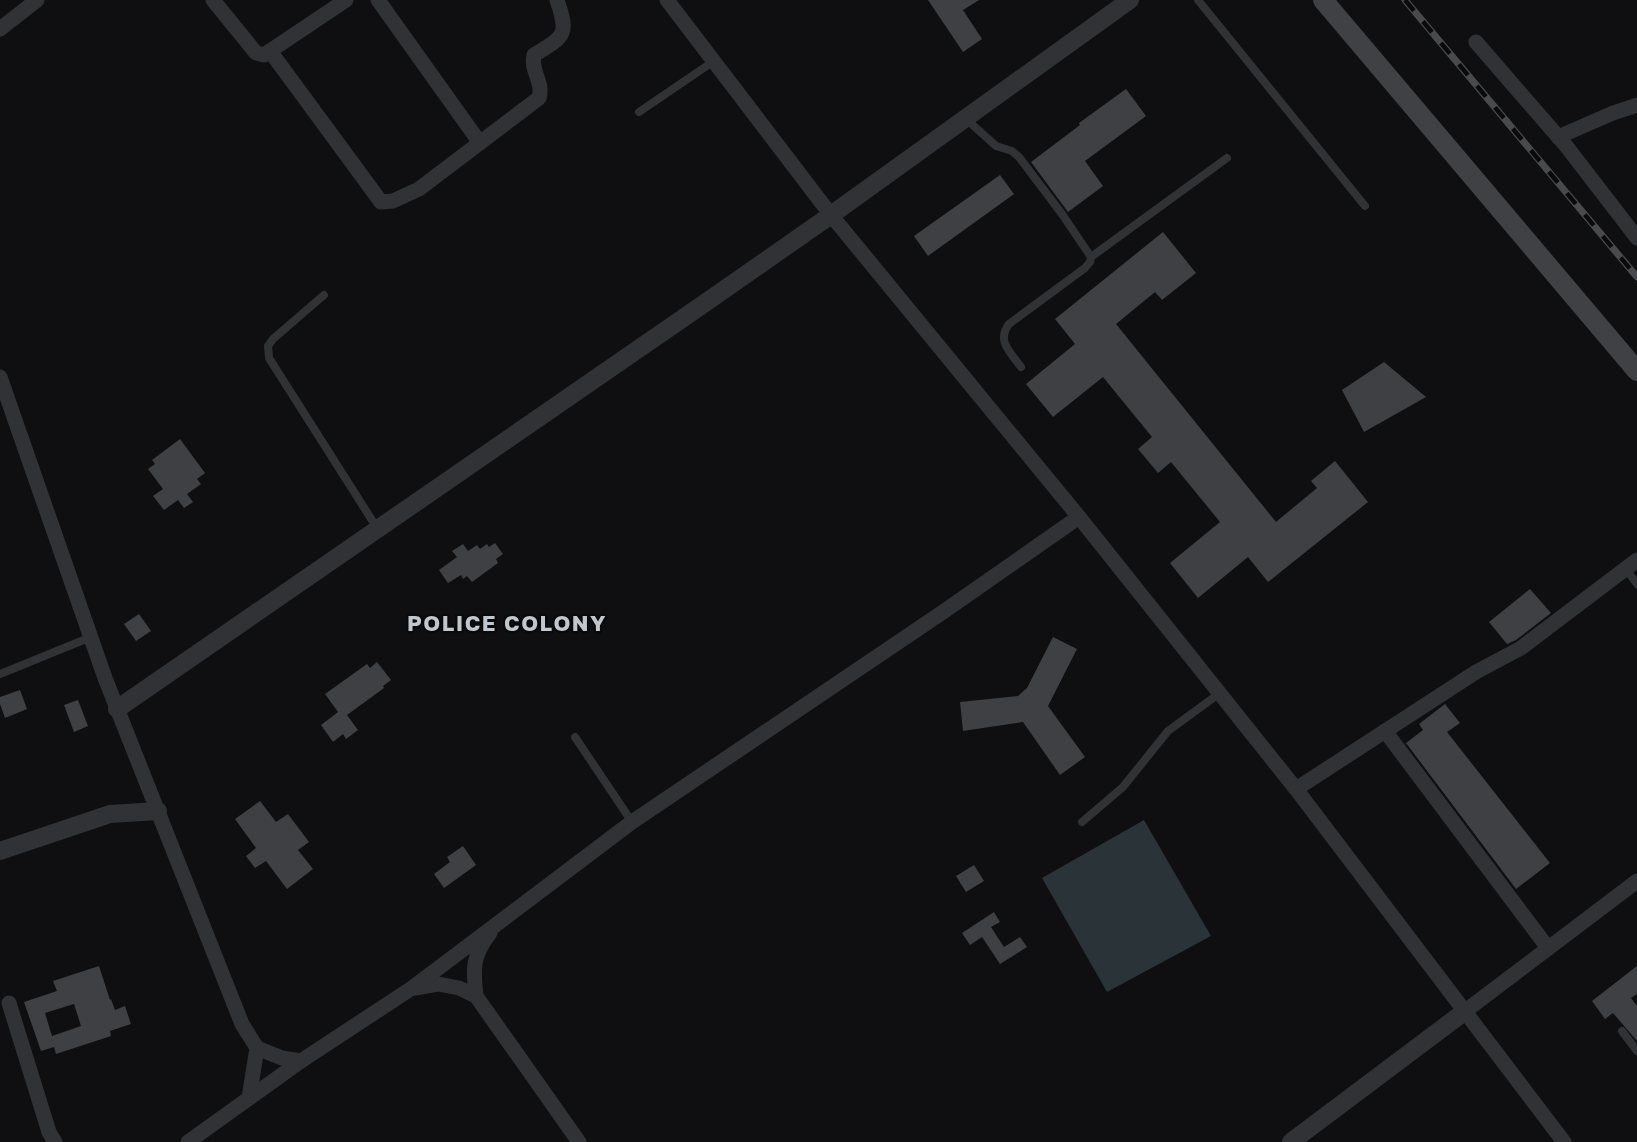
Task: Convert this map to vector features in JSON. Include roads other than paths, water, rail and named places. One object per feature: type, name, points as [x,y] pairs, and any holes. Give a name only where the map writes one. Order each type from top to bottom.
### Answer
[{"type":"main road","points":[[1323,0],[1637,371]]},
{"type":"street","points":[[0,29],[37,0]]},
{"type":"street","points":[[213,0],[256,53],[264,55],[346,0]]},
{"type":"street","points":[[378,0],[480,143]]},
{"type":"street","points":[[270,51],[381,202],[393,201],[419,189],[539,98],[540,83],[532,62],[534,55],[561,37],[564,20],[557,0]]},
{"type":"street","points":[[667,0],[831,215],[1079,517],[1296,789],[1564,1142]]},
{"type":"street","points":[[117,709],[831,215],[1130,0]]},
{"type":"street","points":[[1476,42],[1558,137],[1637,238]]},
{"type":"street","points":[[1558,137],[1637,105]]},
{"type":"street","points":[[0,377],[117,709],[242,1024],[256,1048],[249,1098]]},
{"type":"street","points":[[188,1142],[301,1061],[412,988],[632,822],[943,612],[1079,517]]},
{"type":"street","points":[[1296,789],[1476,672],[1521,648],[1632,565]]},
{"type":"street","points":[[1385,731],[1548,948]]},
{"type":"street","points":[[0,851],[110,814],[158,811]]},
{"type":"street","points":[[1291,1142],[1637,881]]},
{"type":"street","points":[[498,922],[480,945],[473,969],[476,996],[579,1142]]},
{"type":"street","points":[[412,988],[438,984],[459,988],[476,996]]},
{"type":"street","points":[[9,1003],[49,1132],[55,1142]]},
{"type":"street","points":[[256,1048],[282,1058],[301,1061]]},
{"type":"lane","points":[[1198,0],[1365,206]]},
{"type":"lane","points":[[639,112],[714,61]]},
{"type":"lane","points":[[964,118],[996,146],[1012,151],[1019,157],[1091,257]]},
{"type":"lane","points":[[1021,367],[1003,338],[1004,331],[1009,324],[1085,268],[1091,257],[1227,158]]},
{"type":"lane","points":[[324,295],[273,339],[268,346],[269,358],[378,529]]},
{"type":"lane","points":[[1632,565],[1637,584]]},
{"type":"lane","points":[[0,674],[91,637]]},
{"type":"lane","points":[[1082,822],[1123,787],[1168,731],[1220,693]]},
{"type":"lane","points":[[575,736],[632,822]]},
{"type":"lane","points":[[1622,1031],[1637,1051]]},
{"type":"railway","points":[[1405,0],[1637,277]]},
{"type":"district","name":"POLICE COLONY","points":[[507,623]]}]
